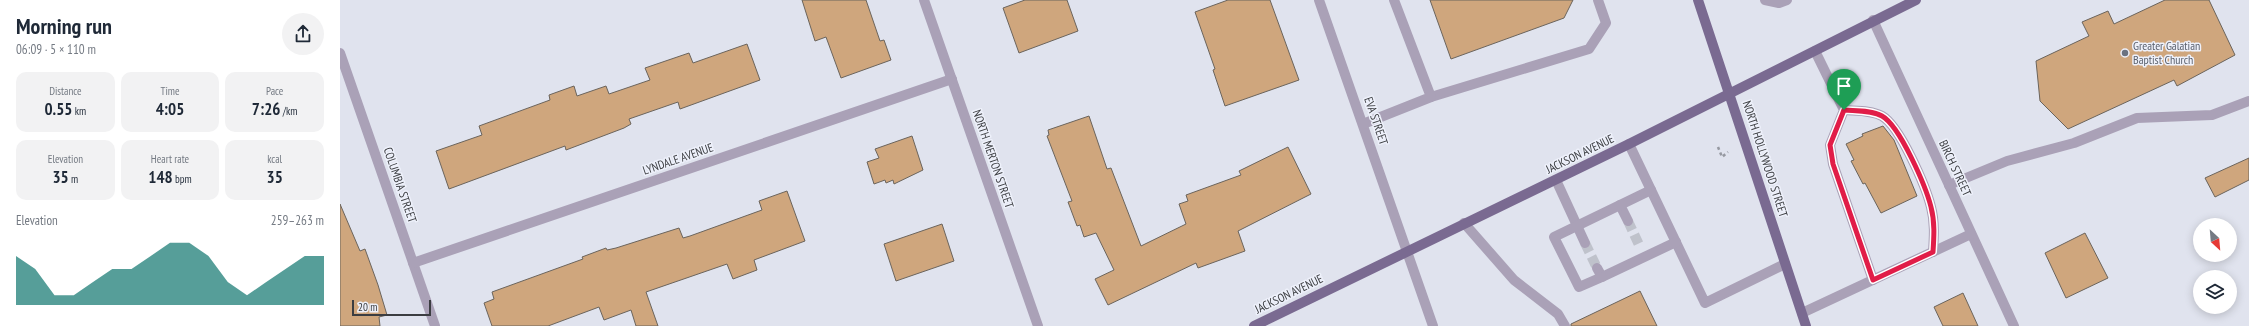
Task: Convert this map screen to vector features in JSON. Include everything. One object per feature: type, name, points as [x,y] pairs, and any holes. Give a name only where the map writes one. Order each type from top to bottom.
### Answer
[{"type":"main road","name":"NORTH HOLLYWOOD STREET","points":[[1698,0],[1806,326]]},
{"type":"main road","name":"JACKSON AVENUE","points":[[1254,326],[1464,223],[1630,144],[1730,94],[1906,2],[1916,0]]},
{"type":"street","name":"NORTH MERTON STREET","points":[[924,0],[1038,326]]},
{"type":"street","name":"EVA STREET","points":[[1319,0],[1434,326]]},
{"type":"street","points":[[1394,0],[1431,97]]},
{"type":"street","points":[[1363,124],[1431,97],[1589,49],[1606,23],[1598,0]]},
{"type":"street","points":[[1765,0],[1779,3],[1787,0]]},
{"type":"street","name":"BIRCH STREET","points":[[1873,20],[2014,326]]},
{"type":"street","points":[[1815,50],[1844,110],[1830,145],[1833,164],[1873,280]]},
{"type":"street","name":"COLUMBIA STREET","points":[[340,53],[435,326]]},
{"type":"street","name":"LYNDALE AVENUE","points":[[413,263],[952,79]]},
{"type":"street","points":[[1949,185],[2007,161],[2074,143],[2137,118],[2212,115],[2249,101]]},
{"type":"street","points":[[1844,110],[1865,111],[1882,116],[1891,123],[1903,139],[1931,205],[1934,223],[1933,252]]},
{"type":"street","points":[[1630,144],[1705,303],[1785,264]]},
{"type":"street","points":[[1556,180],[1585,243]]},
{"type":"street","points":[[1651,190],[1554,237],[1579,287],[1599,272],[1645,257],[1676,242]]},
{"type":"street","points":[[1620,205],[1628,221]]},
{"type":"street","points":[[1464,223],[1514,280],[1558,314],[1565,326]]},
{"type":"street","points":[[1802,313],[1971,234]]},
{"type":"street","points":[[1640,247],[1645,257]]},
{"type":"path","points":[[1718,147],[1722,157],[1728,152]]},
{"type":"building","points":[[802,0],[866,0],[880,41],[884,40],[891,60],[841,78],[826,37],[815,41]]},
{"type":"building","points":[[1025,0],[1067,0],[1078,31],[1019,53],[1003,8]]},
{"type":"building","points":[[1228,0],[1270,0],[1299,80],[1225,106],[1213,70],[1215,69],[1195,12]]},
{"type":"building","points":[[1430,0],[1573,0],[1564,18],[1451,59]]},
{"type":"building","points":[[2165,0],[2209,0],[2235,55],[2177,86],[2174,80],[2068,129],[2040,101],[2036,61],[2089,36],[2082,22],[2108,11],[2114,24]]},
{"type":"building","points":[[747,44],[760,80],[680,109],[678,102],[629,119],[631,124],[624,128],[566,150],[565,146],[449,189],[436,151],[482,135],[479,126],[550,100],[549,95],[574,86],[577,96],[606,86],[609,94],[650,80],[645,68],[689,53],[693,63]]},
{"type":"building","points":[[1089,116],[1107,169],[1111,168],[1141,246],[1186,224],[1179,204],[1188,201],[1186,195],[1241,175],[1239,171],[1288,147],[1311,194],[1238,231],[1245,251],[1198,268],[1196,263],[1108,305],[1095,279],[1114,270],[1096,233],[1084,237],[1080,225],[1077,226],[1068,202],[1072,201],[1047,136],[1049,135],[1048,130]]},
{"type":"building","points":[[1883,126],[1894,140],[1917,196],[1881,213],[1851,161],[1854,160],[1846,144],[1863,136],[1862,134]]},
{"type":"building","points":[[912,136],[923,170],[894,184],[893,180],[886,183],[885,180],[874,184],[867,162],[879,158],[875,149]]},
{"type":"building","points":[[2249,158],[2249,180],[2215,197],[2205,178]]},
{"type":"building","points":[[787,191],[805,241],[754,260],[757,270],[733,279],[727,264],[646,292],[658,326],[636,326],[631,310],[604,320],[599,307],[548,326],[492,326],[484,303],[494,299],[492,292],[583,259],[582,257],[606,248],[607,250],[616,248],[679,228],[683,238],[690,236],[762,210],[759,201]]},
{"type":"building","points":[[340,204],[360,251],[365,249],[378,285],[387,315],[379,317],[380,326],[340,326]]},
{"type":"building","points":[[942,224],[954,261],[896,281],[884,244]]},
{"type":"building","points":[[2085,233],[2108,278],[2066,298],[2045,253]]},
{"type":"building","points":[[1640,291],[1657,326],[1571,326],[1571,324]]},
{"type":"building","points":[[1963,293],[1978,326],[1943,326],[1934,307]]},
{"type":"tunnel","points":[[1628,221],[1640,247]]},
{"type":"tunnel","points":[[1585,243],[1597,268]]},
{"type":"place","name":"Greater Galatian Baptist Church","points":[[2125,53]]},
{"type":"route","points":[[1844,110],[1865,111],[1882,116],[1891,123],[1903,139],[1931,205],[1934,223],[1933,252],[1873,280],[1833,164],[1830,145],[1844,110]]}]
